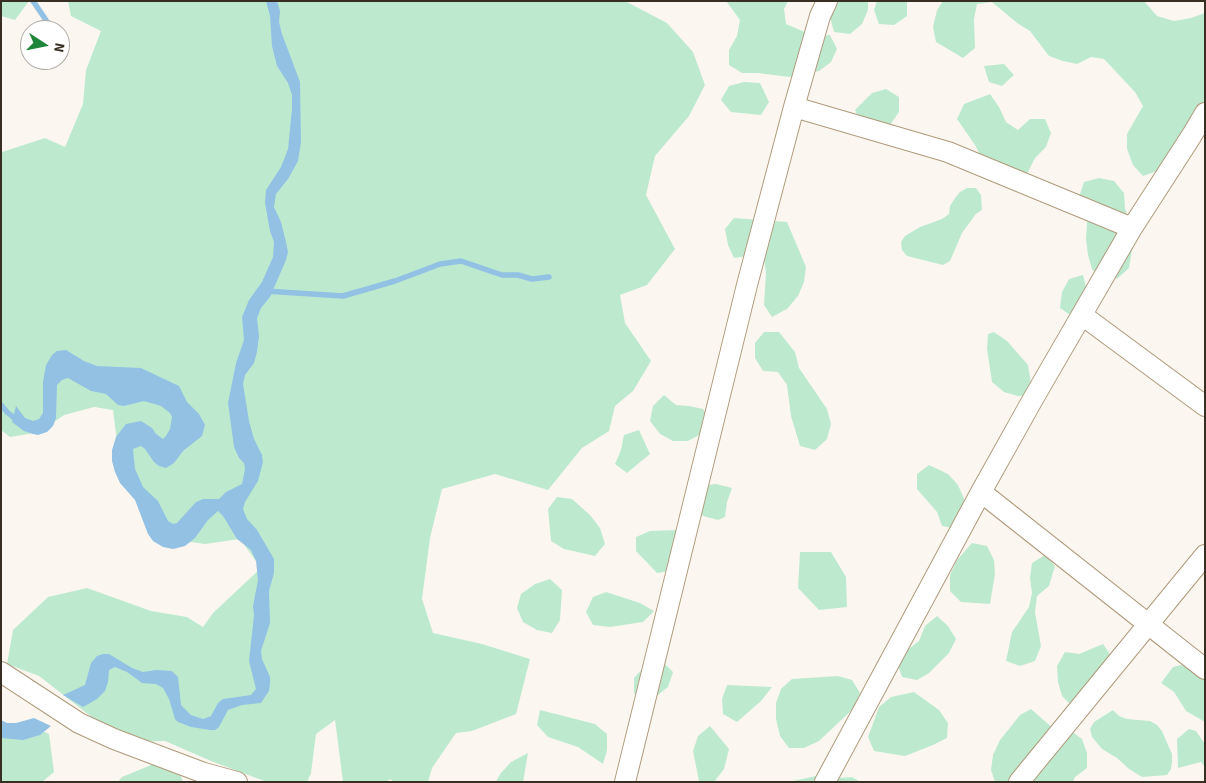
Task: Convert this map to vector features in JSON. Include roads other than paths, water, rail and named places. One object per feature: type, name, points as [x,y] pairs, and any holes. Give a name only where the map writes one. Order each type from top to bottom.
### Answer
[{"type":"street","points":[[625,782],[747,285],[794,106],[820,16],[827,1]]},
{"type":"street","points":[[794,106],[948,152],[1132,228]]},
{"type":"street","points":[[825,782],[1032,399],[1132,228],[1198,139],[1205,113]]},
{"type":"street","points":[[1082,315],[1205,406]]},
{"type":"street","points":[[981,492],[1205,669]]},
{"type":"street","points":[[1019,782],[1205,555]]},
{"type":"street","points":[[1,672],[78,722],[114,739],[204,773],[237,782]]},
{"type":"water","points":[[266,1],[277,1],[282,34],[300,82],[301,142],[298,161],[288,179],[276,194],[274,207],[281,222],[288,252],[270,297],[261,308],[257,318],[259,336],[257,352],[254,363],[245,375],[243,384],[249,421],[263,462],[258,481],[245,502],[243,509],[247,519],[257,530],[274,559],[274,573],[269,591],[270,623],[261,651],[262,659],[270,677],[270,684],[269,691],[261,703],[242,705],[228,710],[219,727],[215,730],[210,730],[191,727],[178,722],[175,719],[169,699],[163,688],[156,684],[142,683],[127,672],[115,667],[109,670],[105,691],[97,699],[83,707],[63,695],[85,685],[91,663],[97,656],[103,654],[109,654],[132,668],[143,672],[156,670],[172,671],[178,677],[181,705],[191,715],[203,719],[211,716],[218,703],[223,699],[251,695],[256,689],[249,661],[254,615],[253,606],[258,580],[256,561],[251,550],[237,539],[218,511],[208,520],[195,538],[185,546],[173,549],[163,547],[153,541],[148,534],[135,500],[120,483],[115,472],[112,450],[116,437],[126,424],[141,421],[152,428],[163,439],[170,429],[172,417],[170,413],[161,406],[144,401],[124,406],[118,405],[106,394],[91,391],[68,378],[62,380],[57,385],[56,418],[53,426],[47,432],[38,435],[33,434],[24,431],[12,422],[16,406],[25,418],[33,421],[39,419],[43,413],[43,382],[46,365],[57,351],[66,350],[84,361],[97,366],[141,368],[179,386],[187,402],[199,414],[205,425],[202,436],[183,451],[174,463],[166,468],[154,462],[141,446],[133,449],[135,469],[143,487],[158,501],[168,521],[173,524],[177,523],[196,502],[203,499],[219,499],[226,492],[242,484],[245,469],[244,463],[239,458],[234,447],[228,403],[236,363],[244,340],[242,317],[249,300],[262,282],[273,257],[274,242],[265,203],[266,190],[281,167],[288,149],[292,109],[292,95],[288,83],[277,66],[272,46],[270,16]]},
{"type":"water","points":[[34,718],[51,726],[40,735],[23,740],[1,738],[1,720],[7,723],[16,723]]},
{"type":"waterway","points":[[33,1],[46,20]]},
{"type":"waterway","points":[[265,291],[343,296],[395,281],[440,264],[461,261],[502,275],[518,275],[532,279],[549,277]]},
{"type":"waterway","points":[[1,405],[19,422]]}]
